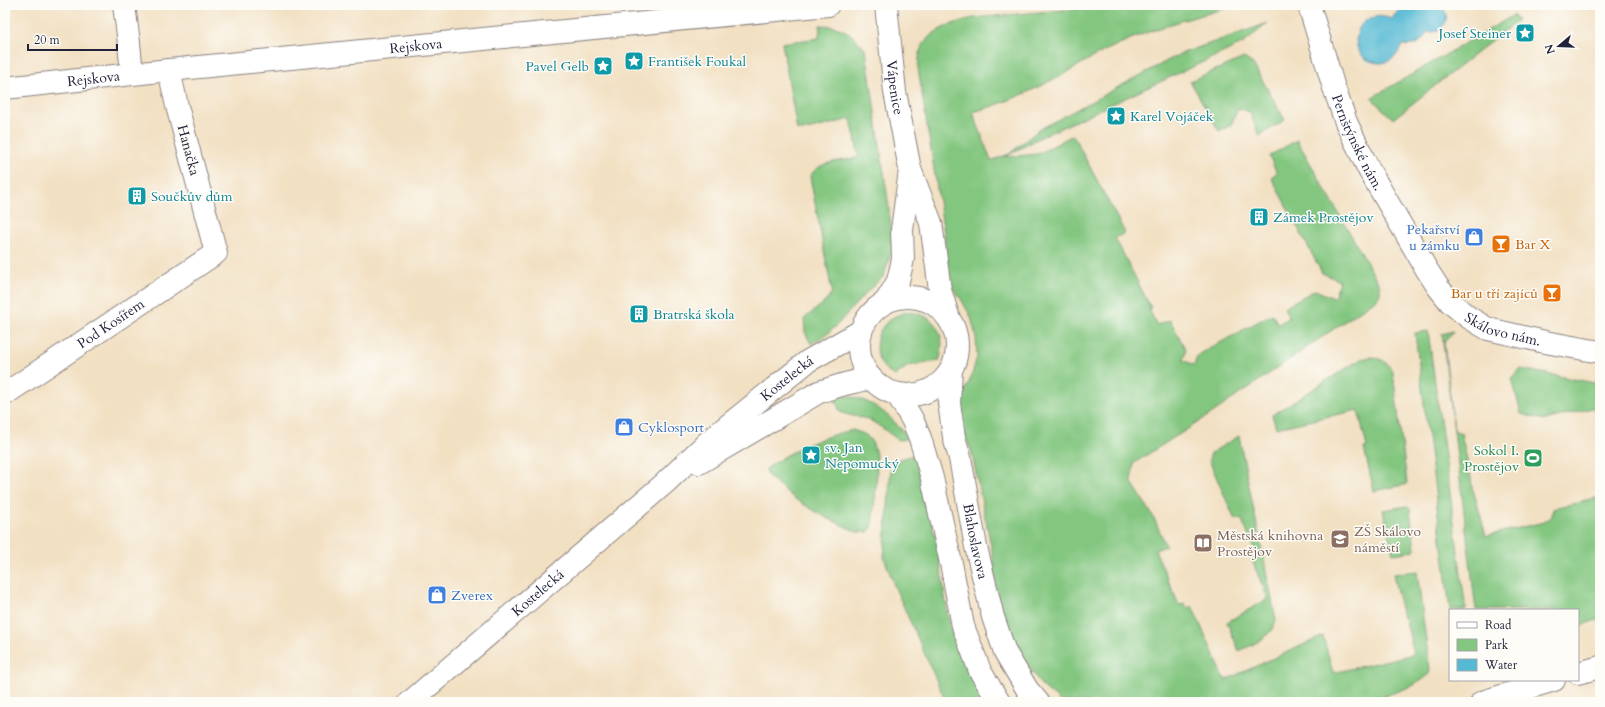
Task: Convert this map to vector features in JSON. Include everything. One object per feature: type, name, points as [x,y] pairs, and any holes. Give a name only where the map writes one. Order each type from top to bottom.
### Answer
[{"type":"street","points":[[124,5],[132,74]]},
{"type":"street","name":"Rejskova","points":[[5,88],[169,70],[828,5]]},
{"type":"street","name":"Vápenice","points":[[886,5],[894,92],[910,169],[931,223],[940,290],[949,319]]},
{"type":"street","name":"Pernštýnské nám.","points":[[1309,5],[1331,81],[1346,122],[1372,177],[1427,270]]},
{"type":"street","name":"Hanačka","points":[[169,70],[177,106],[216,253]]},
{"type":"street","name":"Vápenice","points":[[885,302],[898,281],[903,259],[902,230],[910,169]]},
{"type":"street","name":"Pod Kosířem","points":[[5,394],[216,253]]},
{"type":"street","name":"Skálovo nám.","points":[[1427,270],[1450,302],[1468,317],[1488,329],[1545,342],[1600,352]]},
{"type":"street","points":[[900,298],[917,298],[932,303],[949,319],[955,333],[957,348],[956,356],[951,370],[941,383],[928,391],[913,395],[897,394],[883,389],[871,378],[863,365],[859,350],[861,331],[872,312],[885,302],[900,298]]},
{"type":"street","name":"Kostelecká","points":[[410,702],[666,483],[711,439],[808,361],[861,331]]},
{"type":"street","name":"Blahoslavova","points":[[951,370],[948,403],[954,437],[960,458],[976,547],[993,617],[1005,652],[1027,689],[1038,702]]},
{"type":"street","name":"Kostelecká","points":[[666,483],[819,392],[871,378]]},
{"type":"street","name":"Blahoslavova","points":[[897,394],[912,419],[920,438],[932,478],[950,556],[963,626],[980,671],[1000,702]]},
{"type":"street","points":[[1579,673],[1600,667]]},
{"type":"street","points":[[1482,702],[1551,681]]},
{"type":"green space","points":[[1118,5],[1239,5],[1177,22],[1132,39],[1105,51],[1024,94],[973,112],[991,161],[1009,154],[1040,129],[1180,54],[1268,23],[1244,43],[1041,137],[1005,157],[1038,154],[1073,135],[1125,233],[1115,238],[1151,308],[1149,309],[1157,325],[1170,320],[1186,350],[1183,360],[1194,365],[1198,355],[1272,314],[1278,324],[1289,318],[1284,307],[1315,290],[1334,298],[1340,281],[1322,273],[1271,177],[1277,173],[1269,156],[1297,140],[1380,286],[1380,294],[1377,299],[1208,416],[1134,463],[1131,481],[1153,516],[1166,546],[1155,550],[1179,605],[1185,604],[1187,608],[1192,606],[1225,680],[1323,636],[1333,673],[1414,654],[1405,617],[1403,617],[1393,574],[1417,571],[1430,671],[1420,681],[1411,686],[1365,702],[1061,702],[1041,685],[1018,650],[1003,618],[996,586],[992,550],[971,450],[961,426],[959,403],[971,378],[977,357],[976,336],[971,317],[961,299],[949,283],[944,233],[918,68],[920,52],[923,44],[928,38],[939,30],[973,18]]},
{"type":"green space","points":[[1514,15],[1518,20],[1393,119],[1371,98]]},
{"type":"green space","points":[[820,25],[841,29],[856,39],[866,50],[888,200],[893,246],[884,276],[862,297],[837,325],[827,334],[811,344],[805,332],[804,319],[826,301],[832,292],[810,177],[819,167],[831,162],[859,157],[851,119],[807,130],[797,130],[782,43],[819,38]]},
{"type":"green space","points":[[1244,58],[1253,64],[1285,120],[1259,136],[1251,115],[1252,113],[1238,108],[1231,125],[1219,131],[1190,81]]},
{"type":"green space","points":[[903,313],[922,315],[930,319],[936,325],[940,333],[942,351],[939,361],[908,366],[895,376],[886,369],[880,361],[876,342],[879,333],[885,325],[893,318]]},
{"type":"green space","points":[[1428,331],[1466,609],[1450,609],[1415,333]]},
{"type":"green space","points":[[1453,331],[1444,343],[1454,430],[1461,433],[1472,487],[1486,536],[1544,522],[1550,518],[1553,509],[1557,507],[1599,497],[1600,619],[1579,626],[1579,609],[1476,609],[1442,334]]},
{"type":"green space","points":[[1371,357],[1385,362],[1393,373],[1407,483],[1404,485],[1374,491],[1364,448],[1367,447],[1358,410],[1276,428],[1272,415],[1361,359]]},
{"type":"green space","points":[[1521,369],[1600,384],[1600,406],[1545,420],[1521,414],[1512,378]]},
{"type":"green space","points":[[844,396],[864,400],[880,410],[895,423],[908,438],[899,440],[869,420],[840,412],[834,397]]},
{"type":"green space","points":[[853,430],[867,436],[876,453],[876,493],[872,527],[868,532],[857,532],[825,517],[795,499],[767,475],[766,469],[796,450],[818,440]]},
{"type":"green space","points":[[1239,436],[1276,620],[1271,631],[1262,639],[1239,651],[1227,622],[1268,599],[1251,558],[1257,555],[1241,518],[1235,520],[1209,460],[1211,453]]},
{"type":"green space","points":[[916,454],[938,549],[948,617],[957,644],[976,685],[987,702],[946,702],[894,585],[884,557],[891,468],[894,461]]},
{"type":"green space","points":[[1407,506],[1410,509],[1415,549],[1413,551],[1393,554],[1383,510]]},
{"type":"water","points":[[1422,5],[1440,5],[1446,15],[1445,24],[1442,28],[1433,32],[1427,32],[1423,39],[1414,45],[1403,45],[1397,55],[1384,63],[1368,60],[1360,54],[1357,45],[1357,35],[1360,26],[1368,19],[1378,17],[1392,19],[1394,15],[1403,9],[1417,10]]},
{"type":"place","name":"Josef Steiner","points":[[1525,33]]},
{"type":"place","name":"František Foukal","points":[[634,61]]},
{"type":"place","name":"Pavel Gelb","points":[[603,66]]},
{"type":"place","name":"Karel Vojáček","points":[[1116,116]]},
{"type":"place","name":"Součkův dům","points":[[137,196]]},
{"type":"place","name":"Zámek Prostějov","points":[[1259,217]]},
{"type":"place","name":"Pekařství u zámku","points":[[1474,237]]},
{"type":"place","name":"Bar X","points":[[1501,244]]},
{"type":"place","name":"Bar u tří zajíců","points":[[1552,293]]},
{"type":"place","name":"Bratrská škola","points":[[639,314]]},
{"type":"place","name":"Cyklosport","points":[[624,427]]},
{"type":"place","name":"sv. Jan Nepomucký","points":[[811,455]]},
{"type":"place","name":"Sokol I. Prostějov","points":[[1533,458]]},
{"type":"place","name":"ZŠ Skálovo náměstí","points":[[1340,539]]},
{"type":"place","name":"Městská knihovna Prostějov","points":[[1203,543]]},
{"type":"place","name":"Zverex","points":[[437,595]]}]
